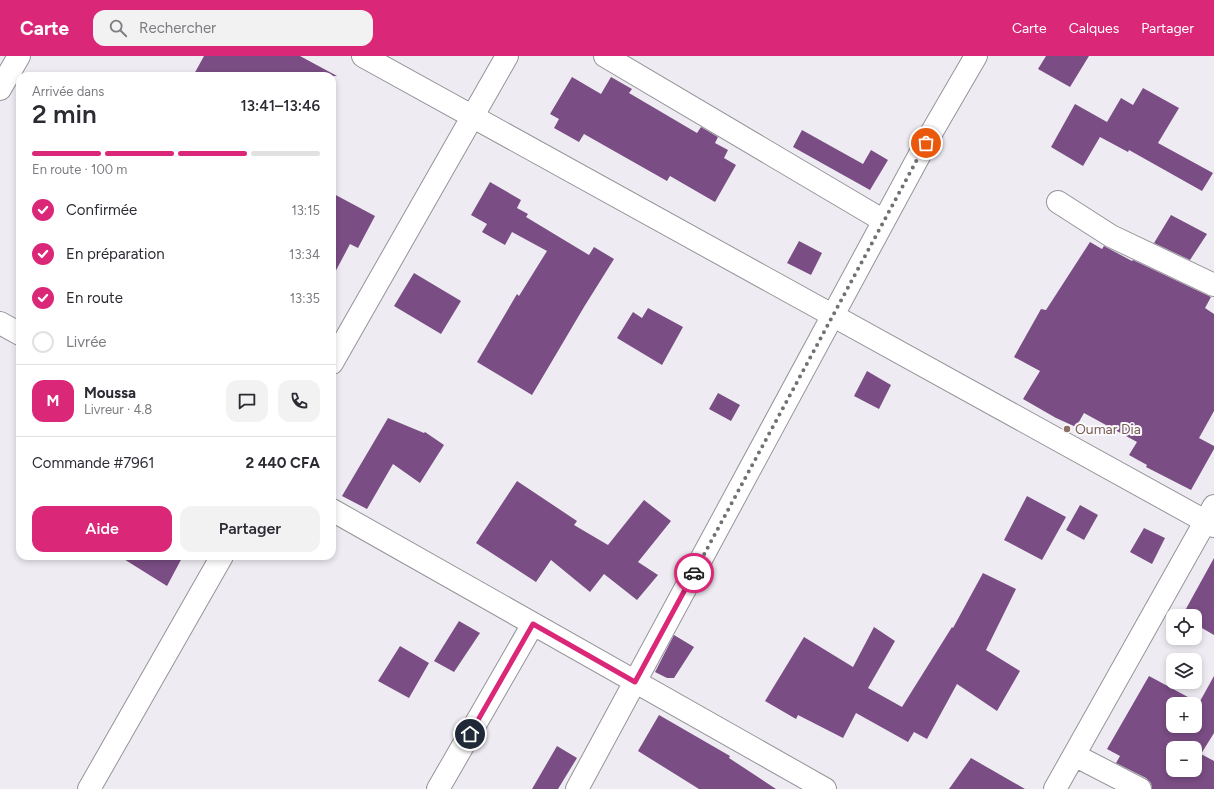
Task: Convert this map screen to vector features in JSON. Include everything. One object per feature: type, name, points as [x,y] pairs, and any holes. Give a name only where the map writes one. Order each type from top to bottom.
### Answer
[{"type":"street","points":[[0,89],[19,56]]},
{"type":"street","points":[[363,56],[833,316],[1211,518],[1055,789]]},
{"type":"street","points":[[336,356],[506,56]]},
{"type":"street","points":[[605,56],[884,221]]},
{"type":"street","points":[[577,789],[933,130],[976,56]]},
{"type":"street","points":[[1058,202],[1111,236],[1214,285]]},
{"type":"street","points":[[0,323],[16,332]]},
{"type":"street","points":[[336,512],[824,789]]},
{"type":"street","points":[[89,789],[220,560]]},
{"type":"street","points":[[438,789],[533,624]]},
{"type":"street","points":[[1074,755],[1140,789]]},
{"type":"building","points":[[204,56],[300,56],[330,72],[195,72]]},
{"type":"building","points":[[1046,56],[1089,56],[1070,87],[1038,69]]},
{"type":"building","points":[[572,77],[601,94],[611,77],[632,89],[629,93],[697,133],[701,127],[718,137],[715,143],[728,150],[724,158],[736,165],[715,202],[670,176],[667,181],[584,134],[579,142],[554,128],[559,119],[550,114]]},
{"type":"building","points":[[1143,88],[1179,108],[1158,143],[1213,173],[1202,191],[1129,150],[1128,152],[1100,137],[1083,166],[1051,147],[1075,104],[1107,122],[1121,98],[1133,105]]},
{"type":"building","points":[[802,130],[863,164],[871,150],[888,160],[870,190],[793,147]]},
{"type":"building","points":[[490,182],[521,200],[517,208],[528,214],[526,217],[589,255],[594,247],[614,259],[532,395],[477,362],[517,294],[519,296],[547,251],[512,232],[505,245],[482,232],[487,224],[471,215]]},
{"type":"building","points":[[336,195],[375,216],[358,248],[350,244],[336,270]]},
{"type":"building","points":[[1171,215],[1207,234],[1190,260],[1154,243]]},
{"type":"building","points":[[799,241],[822,253],[811,275],[787,263]]},
{"type":"building","points":[[1090,242],[1102,249],[1104,246],[1132,261],[1133,260],[1211,297],[1205,308],[1214,314],[1214,411],[1199,438],[1214,446],[1214,449],[1191,490],[1146,467],[1147,465],[1129,455],[1137,442],[1084,413],[1076,427],[1056,418],[1023,399],[1040,371],[1014,357],[1041,309],[1046,310]]},
{"type":"building","points":[[414,273],[461,301],[441,334],[394,306]]},
{"type":"building","points":[[648,308],[683,327],[662,365],[617,338],[633,312],[642,318]]},
{"type":"building","points":[[867,371],[891,385],[879,409],[854,396]]},
{"type":"building","points":[[718,393],[740,405],[731,421],[709,409]]},
{"type":"building","points":[[388,418],[424,433],[425,432],[444,445],[420,483],[393,464],[367,509],[342,496]]},
{"type":"building","points":[[517,481],[577,521],[574,525],[608,545],[644,500],[671,521],[638,562],[658,575],[637,600],[604,574],[590,592],[551,560],[536,582],[476,543]]},
{"type":"building","points":[[1027,496],[1066,517],[1042,560],[1004,540]]},
{"type":"building","points":[[1080,505],[1098,515],[1084,540],[1066,530]]},
{"type":"building","points":[[1144,528],[1165,538],[1152,564],[1130,552]]},
{"type":"building","points":[[1214,558],[1214,635],[1202,628],[1202,609],[1186,609]]},
{"type":"building","points":[[125,560],[181,560],[167,586]]},
{"type":"building","points":[[983,573],[1016,589],[986,650],[1020,671],[997,711],[957,684],[927,739],[914,732],[908,742],[856,713],[843,738],[798,715],[796,719],[765,701],[804,637],[853,667],[874,627],[895,641],[868,688],[902,707],[952,627],[953,628]]},
{"type":"building","points":[[459,621],[480,633],[454,672],[434,661]]},
{"type":"building","points":[[674,635],[694,647],[674,678],[667,678],[655,672]]},
{"type":"building","points":[[400,646],[429,663],[409,698],[378,681]]},
{"type":"building","points":[[1149,676],[1166,685],[1166,689],[1173,689],[1188,697],[1166,697],[1166,733],[1202,733],[1202,698],[1214,676],[1214,733],[1202,752],[1202,741],[1166,741],[1166,777],[1202,777],[1202,755],[1214,761],[1214,789],[1152,789],[1151,783],[1146,778],[1116,763],[1120,756],[1107,749]]},
{"type":"building","points":[[659,715],[730,756],[729,758],[776,789],[699,789],[638,751]]},
{"type":"building","points":[[557,746],[577,758],[558,789],[532,789]]},
{"type":"building","points":[[971,758],[1025,789],[949,789]]},
{"type":"way so far","points":[[694,573],[926,143]]},
{"type":"place","name":"Oumar Dia","points":[[1067,429]]},
{"type":"route","points":[[470,734],[533,624],[635,682],[694,573]]}]
